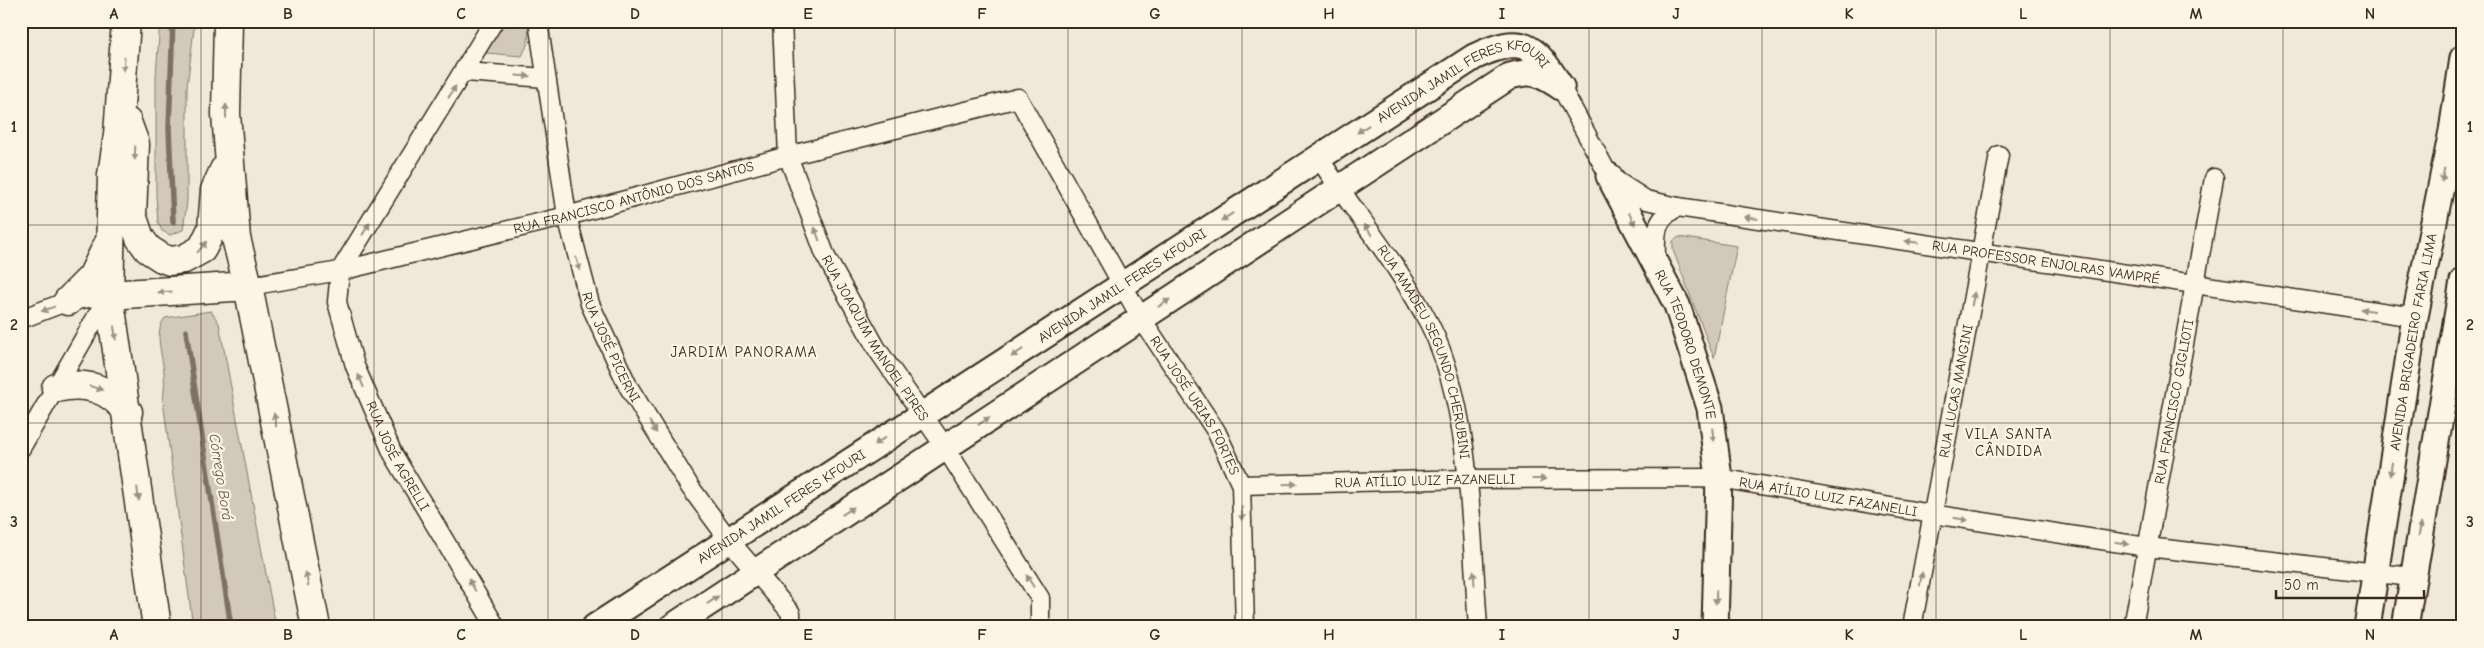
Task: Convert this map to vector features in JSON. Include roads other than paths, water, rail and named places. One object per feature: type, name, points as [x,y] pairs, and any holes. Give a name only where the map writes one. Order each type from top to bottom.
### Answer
[{"type":"main road","points":[[126,21],[121,106],[112,175],[109,295],[128,412],[157,627]]},
{"type":"main road","points":[[228,21],[226,114],[236,238],[248,286],[316,627]]},
{"type":"main road","points":[[121,106],[135,144],[132,215],[144,244],[162,258],[170,261],[184,259],[195,254],[206,244],[212,228],[215,190],[229,159]]},
{"type":"main road","points":[[68,302],[92,277],[100,264],[112,233]]},
{"type":"main road","points":[[109,295],[248,286]]},
{"type":"main road","points":[[56,388],[79,384],[102,389],[128,412]]},
{"type":"street","points":[[340,270],[465,72],[494,21]]},
{"type":"street","name":"RUA JOSÉ PICERNI","points":[[538,21],[567,216],[590,304],[628,386],[690,487],[729,540],[790,613],[791,627]]},
{"type":"street","name":"RUA JOAQUIM MANOEL PIRES","points":[[782,21],[788,156],[826,257],[877,349],[945,447],[1040,598],[1040,627]]},
{"type":"street","name":"AVENIDA JAMIL FERES KFOURI","points":[[595,627],[1474,57],[1493,48],[1517,44],[1530,48],[1543,58],[1561,87]]},
{"type":"street","name":"AVENIDA BRIGADEIRO FARIA LIMA","points":[[2367,627],[2415,318],[2452,131],[2463,58]]},
{"type":"street","name":"AVENIDA JAMIL FERES KFOURI","points":[[672,627],[1510,76],[1526,71],[1544,77],[1561,87]]},
{"type":"street","points":[[465,72],[546,78]]},
{"type":"street","name":"RUA TEODORO DEMONTE","points":[[1561,87],[1677,305],[1710,408],[1719,478],[1715,627]]},
{"type":"street","name":"RUA FRANCISCO ANTÔNIO DOS SANTOS","points":[[248,286],[340,270],[567,216],[788,156],[1018,98]]},
{"type":"street","name":"RUA JOSÉ URIAS FORTES","points":[[1018,98],[1141,318],[1216,431],[1241,485],[1245,627]]},
{"type":"street","name":"RUA LUCAS MANGINI","points":[[1912,627],[1999,155]]},
{"type":"street","name":"RUA AMADEU SEGUNDO CHERUBINI","points":[[1319,158],[1338,188],[1404,279],[1430,327],[1452,382],[1468,479],[1478,627]]},
{"type":"street","name":"RUA PROFESSOR ENJOLRAS VAMPRÉ","points":[[1609,176],[1646,200],[1678,208],[2415,318]]},
{"type":"street","name":"RUA FRANCISCO GIGLIOTI","points":[[2133,627],[2214,178]]},
{"type":"street","points":[[1656,265],[1657,229],[1665,214],[1678,208]]},
{"type":"street","name":"RUA JOSÉ AGRELLI","points":[[340,270],[338,302],[355,366],[393,454],[496,627]]},
{"type":"street","points":[[2405,627],[2463,281]]},
{"type":"street","points":[[21,319],[68,302],[109,295]]},
{"type":"street","points":[[21,448],[109,295]]},
{"type":"street","points":[[2415,318],[2455,323]]},
{"type":"street","name":"RUA ATÍLIO LUIZ FAZANELLI","points":[[1241,485],[1468,479],[1719,478],[1932,514],[2148,547],[2412,577]]},
{"type":"waterway","name":"Córrego Borá","points":[[173,21],[169,128],[173,222]]},
{"type":"waterway","name":"Córrego Borá","points":[[186,331],[231,627]]},
{"type":"district","name":"JARDIM PANORAMA","points":[[744,352]]},
{"type":"district","name":"VILA SANTA CÂNDIDA","points":[[2009,442]]}]
